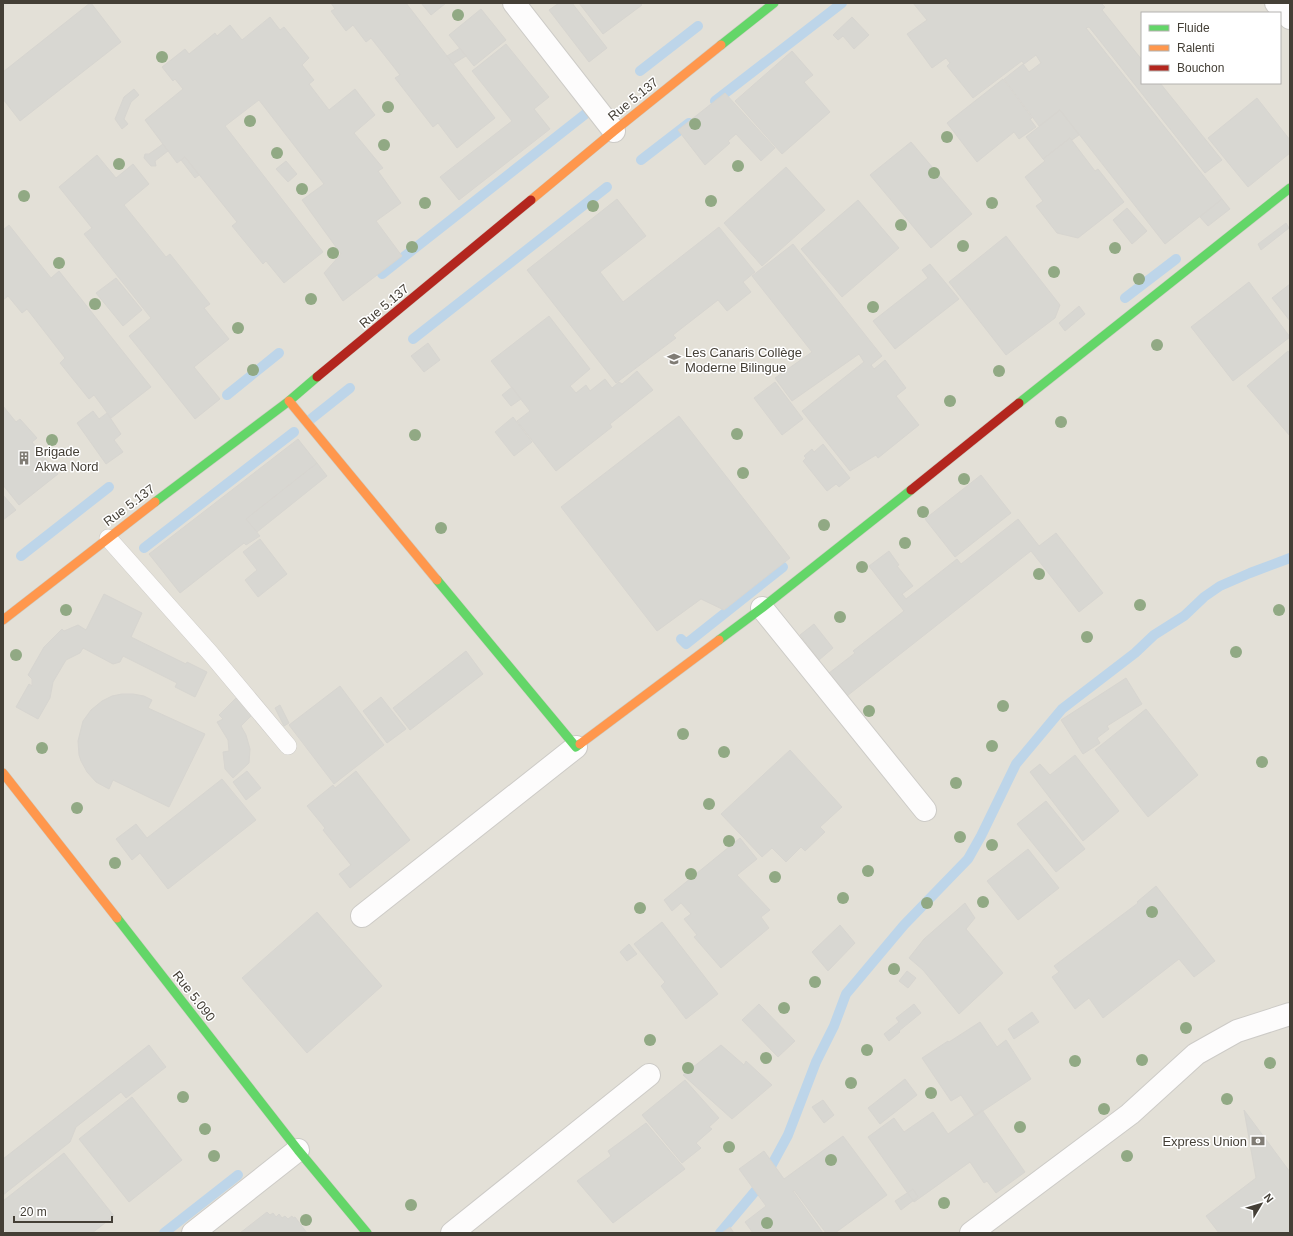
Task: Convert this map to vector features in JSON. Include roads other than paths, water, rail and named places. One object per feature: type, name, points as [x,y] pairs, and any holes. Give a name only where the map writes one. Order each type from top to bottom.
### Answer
[{"type":"street","points":[[514,3],[614,131]]},
{"type":"street","name":"Rue 5.137","points":[[3,620],[108,538],[289,401],[614,131],[774,3]]},
{"type":"street","points":[[1276,3],[1290,18]]},
{"type":"street","points":[[362,916],[576,747],[762,608],[1290,188]]},
{"type":"street","points":[[289,401],[576,747]]},
{"type":"street","points":[[762,608],[925,810]]},
{"type":"street","name":"Rue 5.090","points":[[3,773],[298,1150],[368,1233]]},
{"type":"street","points":[[971,1233],[1130,1114],[1196,1054],[1237,1031],[1290,1014]]},
{"type":"street","points":[[452,1233],[649,1075]]},
{"type":"street","points":[[193,1233],[298,1150]]},
{"type":"lane","points":[[108,538],[211,654],[288,746]]},
{"type":"waterway","points":[[715,101],[842,3]]},
{"type":"waterway","points":[[640,71],[698,26]]},
{"type":"waterway","points":[[382,274],[593,108]]},
{"type":"waterway","points":[[641,160],[689,123]]},
{"type":"waterway","points":[[413,339],[607,187]]},
{"type":"waterway","points":[[1125,298],[1176,259]]},
{"type":"waterway","points":[[227,395],[279,353]]},
{"type":"waterway","points":[[311,419],[350,388]]},
{"type":"waterway","points":[[144,548],[294,432]]},
{"type":"waterway","points":[[21,556],[109,487]]},
{"type":"waterway","points":[[720,1233],[762,1183],[788,1135],[816,1062],[834,1026],[846,994],[904,925],[968,859],[981,836],[1016,764],[1062,709],[1135,653],[1154,635],[1184,616],[1204,597],[1220,586],[1290,558]]},
{"type":"waterway","points":[[681,639],[686,644],[783,567]]},
{"type":"waterway","points":[[164,1233],[238,1175]]},
{"type":"place","name":"Les Canaris Collège Moderne Bilingue","points":[[674,359]]},
{"type":"place","name":"Brigade Akwa Nord","points":[[24,458]]},
{"type":"place","name":"Express Union","points":[[1258,1141]]}]
